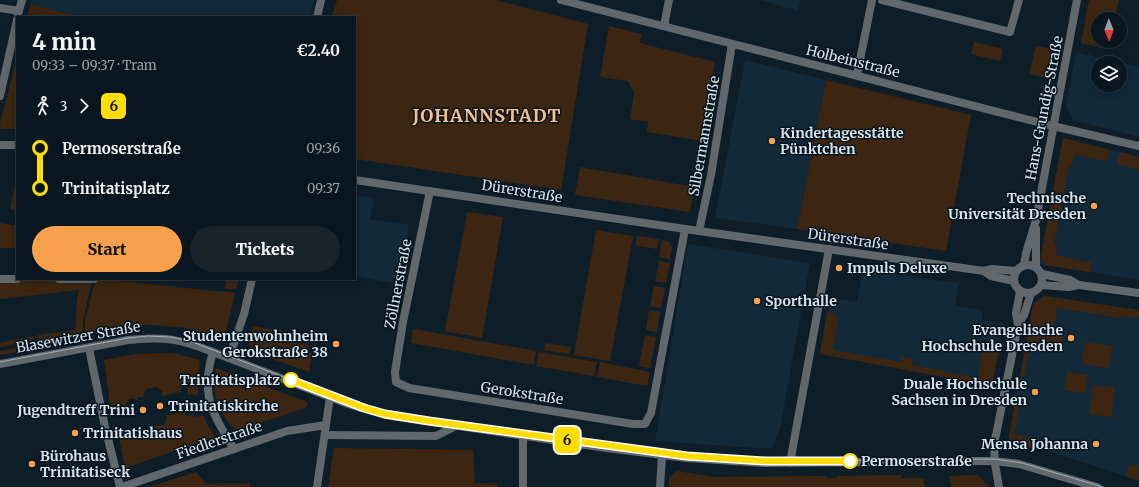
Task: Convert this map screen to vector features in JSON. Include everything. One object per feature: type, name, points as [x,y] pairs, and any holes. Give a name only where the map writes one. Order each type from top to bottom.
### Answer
[{"type":"street","points":[[0,8],[18,16],[22,0]]},
{"type":"street","points":[[317,16],[321,0]]},
{"type":"street","name":"Holbeinstraße","points":[[561,0],[1053,126],[1139,146]]},
{"type":"street","points":[[664,26],[669,0]]},
{"type":"street","points":[[857,75],[872,0]]},
{"type":"street","points":[[882,0],[1010,32],[1018,0]]},
{"type":"street","name":"Hans-Grundig-Straße","points":[[1024,265],[1036,220],[1077,0]]},
{"type":"street","points":[[0,96],[16,25]]},
{"type":"street","name":"Silbermannstraße","points":[[699,231],[711,175],[732,44]]},
{"type":"street","points":[[0,145],[16,145]]},
{"type":"street","name":"Dürerstraße","points":[[356,180],[685,229],[984,271],[992,269],[1016,271]]},
{"type":"street","name":"Zöllnerstraße","points":[[396,382],[395,372],[430,191]]},
{"type":"street","name":"Hans-Grundig-Straße","points":[[1036,220],[1036,267]]},
{"type":"street","name":"Gerokstraße","points":[[396,382],[409,388],[633,424],[645,424],[650,414],[685,229]]},
{"type":"street","points":[[790,463],[829,249]]},
{"type":"street","points":[[1042,274],[1041,285],[1037,290],[1031,293],[1026,293],[1015,286],[1014,277],[1016,271],[1024,265],[1030,265],[1036,267],[1042,274],[1070,280],[1079,285],[1139,293]]},
{"type":"street","name":"Dürerstraße","points":[[984,271],[991,276],[1014,281]]},
{"type":"street","points":[[0,279],[16,279]]},
{"type":"street","points":[[252,280],[244,314],[229,358],[364,410],[385,416],[662,456],[728,461],[790,463],[995,462],[1023,466],[1097,487]]},
{"type":"street","points":[[1041,285],[1068,288],[1079,285]]},
{"type":"street","points":[[1018,325],[1016,313],[1020,290]]},
{"type":"street","points":[[999,487],[995,462],[995,440],[1018,325],[1024,315],[1031,293]]},
{"type":"street","name":"Blasewitzer Straße","points":[[0,364],[128,340],[148,338],[170,338],[189,343],[229,358]]},
{"type":"street","points":[[89,348],[105,427],[121,487]]},
{"type":"street","points":[[213,352],[207,380],[208,398],[215,418],[234,449]]},
{"type":"street","points":[[317,487],[330,397]]},
{"type":"street","name":"Fiedlerstraße","points":[[121,487],[287,431],[326,425]]},
{"type":"street","points":[[325,435],[436,436],[456,426]]},
{"type":"street","points":[[523,436],[523,487]]},
{"type":"street","points":[[660,487],[662,456]]},
{"type":"shaded area","points":[[32,0],[314,0],[310,16],[76,16],[31,4]]},
{"type":"shaded area","points":[[337,0],[495,0],[588,24],[561,190],[356,159],[356,16],[332,16]]},
{"type":"shaded area","points":[[760,0],[801,0],[798,11]]},
{"type":"shaded area","points":[[1089,0],[1119,0],[1116,12],[1091,12],[1091,45],[1081,43]]},
{"type":"shaded area","points":[[31,4],[76,16],[27,16]]},
{"type":"shaded area","points":[[609,26],[642,34],[640,43],[715,62],[702,141],[647,132],[648,122],[630,119],[634,93],[628,81],[600,77]]},
{"type":"shaded area","points":[[974,42],[1003,49],[1000,61],[971,54]]},
{"type":"shaded area","points":[[1036,46],[1057,50],[1050,79],[1029,74]]},
{"type":"shaded area","points":[[1076,52],[1093,56],[1091,56],[1091,92],[1127,92],[1127,64],[1139,67],[1139,137],[1073,120],[1066,106]]},
{"type":"shaded area","name":"Kindertagesstätte Pünktchen","points":[[745,60],[826,80],[797,229],[715,218]]},
{"type":"shaded area","points":[[16,61],[16,129],[0,129],[0,123]]},
{"type":"shaded area","points":[[826,80],[971,115],[946,251],[797,229]]},
{"type":"shaded area","name":"Technische Universität Dresden","points":[[1063,138],[1139,157],[1139,280],[1039,264]]},
{"type":"shaded area","points":[[1063,138],[1110,150],[1107,161],[1074,155],[1072,165],[1069,165],[1054,244],[1057,244],[1056,255],[1092,263],[1090,272],[1045,265],[1041,256]]},
{"type":"shaded area","points":[[1120,152],[1139,157],[1139,170],[1117,164]]},
{"type":"shaded area","points":[[580,167],[694,187],[690,212],[575,195]]},
{"type":"shaded area","points":[[16,182],[16,210],[10,209]]},
{"type":"shaded area","points":[[356,195],[374,198],[370,219],[409,225],[398,284],[356,276]]},
{"type":"shaded area","points":[[467,212],[503,217],[482,338],[445,331]]},
{"type":"shaded area","points":[[0,223],[16,226],[16,248],[0,248]]},
{"type":"shaded area","points":[[596,230],[633,236],[610,361],[574,355]]},
{"type":"shaded area","points":[[637,236],[659,239],[657,249],[635,245]]},
{"type":"shaded area","points":[[662,240],[668,241],[672,247],[670,259],[659,257]]},
{"type":"shaded area","points":[[688,244],[810,263],[780,429],[772,449],[655,441]]},
{"type":"shaded area","points":[[659,261],[670,263],[666,283],[655,281]]},
{"type":"shaded area","points":[[863,270],[959,283],[955,306],[983,310],[982,320],[1003,323],[992,386],[820,354],[830,297],[857,302]]},
{"type":"shaded area","points":[[226,280],[239,280],[236,289],[225,289]]},
{"type":"shaded area","points":[[0,281],[92,281],[83,321],[83,332],[39,340],[38,335],[75,330],[79,290],[0,299]]},
{"type":"shaded area","points":[[95,281],[118,281],[235,293],[225,336],[222,339],[217,339],[186,328],[134,324],[85,332],[85,321]]},
{"type":"shaded area","points":[[654,286],[665,288],[661,308],[650,306]]},
{"type":"shaded area","points":[[1044,296],[1139,310],[1138,481],[1039,448],[1008,443],[1033,304]]},
{"type":"shaded area","points":[[1044,296],[1139,310],[1139,318],[1122,316],[1122,318],[1057,308],[1054,326],[1064,328],[1061,350],[1031,344],[1024,378],[1020,377],[1033,304]]},
{"type":"shaded area","points":[[649,310],[660,312],[657,332],[646,330]]},
{"type":"shaded area","points":[[827,312],[834,313],[837,321],[833,350],[901,362],[902,357],[913,359],[912,365],[978,378],[983,347],[991,349],[992,342],[1000,344],[992,386],[820,354]]},
{"type":"shaded area","points":[[253,326],[283,331],[282,336],[296,338],[296,343],[309,345],[307,352],[312,353],[309,372],[253,352],[249,343]]},
{"type":"shaded area","points":[[413,329],[536,351],[534,365],[411,343]]},
{"type":"shaded area","points":[[645,335],[656,337],[650,368],[639,366]]},
{"type":"shaded area","points":[[33,336],[34,341],[0,347],[0,343]]},
{"type":"shaded area","points":[[1085,342],[1112,346],[1109,368],[1082,364]]},
{"type":"shaded area","points":[[545,343],[571,347],[569,354],[544,350]]},
{"type":"shaded area","points":[[35,345],[34,349],[0,355],[0,351]]},
{"type":"shaded area","points":[[539,352],[597,362],[594,376],[536,366]]},
{"type":"shaded area","points":[[173,353],[200,360],[198,394],[196,396],[192,394],[188,395],[188,388],[185,386],[181,389],[181,392],[169,393],[168,395],[162,396],[162,391],[157,387],[146,389],[143,395],[144,397],[138,397],[137,400],[133,398],[129,399],[127,406],[130,408],[111,411],[104,360],[135,354]]},
{"type":"shaded area","points":[[600,362],[650,372],[647,386],[597,377]]},
{"type":"shaded area","points":[[216,368],[307,402],[308,404],[305,408],[236,431],[224,417],[217,402],[214,386]]},
{"type":"shaded area","points":[[1067,372],[1088,375],[1085,393],[1064,390]]},
{"type":"shaded area","points":[[1093,385],[1115,388],[1111,417],[1089,414]]},
{"type":"shaded area","points":[[1016,397],[1021,398],[1014,434],[1040,439],[1038,448],[1008,443]]},
{"type":"shaded area","points":[[185,412],[185,415],[188,417],[193,414],[194,417],[203,415],[208,426],[216,437],[125,468],[119,438],[149,432],[154,426],[164,425],[167,419],[166,415]]},
{"type":"shaded area","points":[[334,448],[473,450],[475,483],[497,484],[498,487],[328,487]]},
{"type":"shaded area","points":[[1129,464],[1139,466],[1138,481],[1126,476]]},
{"type":"shaded area","points":[[677,471],[714,477],[826,476],[826,478],[837,478],[837,476],[901,475],[901,478],[923,478],[925,487],[669,487],[669,478]]},
{"type":"shaded area","points":[[196,472],[206,484],[250,483],[250,487],[148,487]]},
{"type":"shaded area","points":[[977,475],[989,487],[951,487],[949,476]]},
{"type":"tram line","points":[[0,362],[128,338],[148,336],[171,337],[190,341],[364,408],[399,417],[662,454],[718,459],[790,461],[995,459],[1022,463],[1103,487]]},
{"type":"tram line","name":"6","points":[[291,380],[364,408],[399,417],[646,452],[687,456],[765,461],[850,461]]},
{"type":"place","name":"Kindertagesstätte Pünktchen","points":[[772,141]]},
{"type":"place","name":"Technische Universität Dresden","points":[[1094,206]]},
{"type":"place","name":"Impuls Deluxe","points":[[839,268]]},
{"type":"place","name":"Sporthalle","points":[[757,301]]},
{"type":"place","name":"Evangelische Hochschule Dresden","points":[[1071,338]]},
{"type":"place","name":"Studentenwohnheim Gerokstraße 38","points":[[336,344]]},
{"type":"place","name":"Trinitatisplatz","points":[[291,380]]},
{"type":"place","name":"Duale Hochschule Sachsen in Dresden","points":[[1035,392]]},
{"type":"place","name":"Trinitatiskirche","points":[[160,406]]},
{"type":"place","name":"Jugendtreff Trini","points":[[143,410]]},
{"type":"place","name":"Trinitatishaus","points":[[75,433]]},
{"type":"place","name":"Mensa Johanna","points":[[1096,444]]},
{"type":"place","name":"Permoserstraße","points":[[850,461]]},
{"type":"place","name":"Bürohaus Trinitatiseck","points":[[32,464]]},
{"type":"district","name":"JOHANNSTADT","points":[[487,116]]}]
